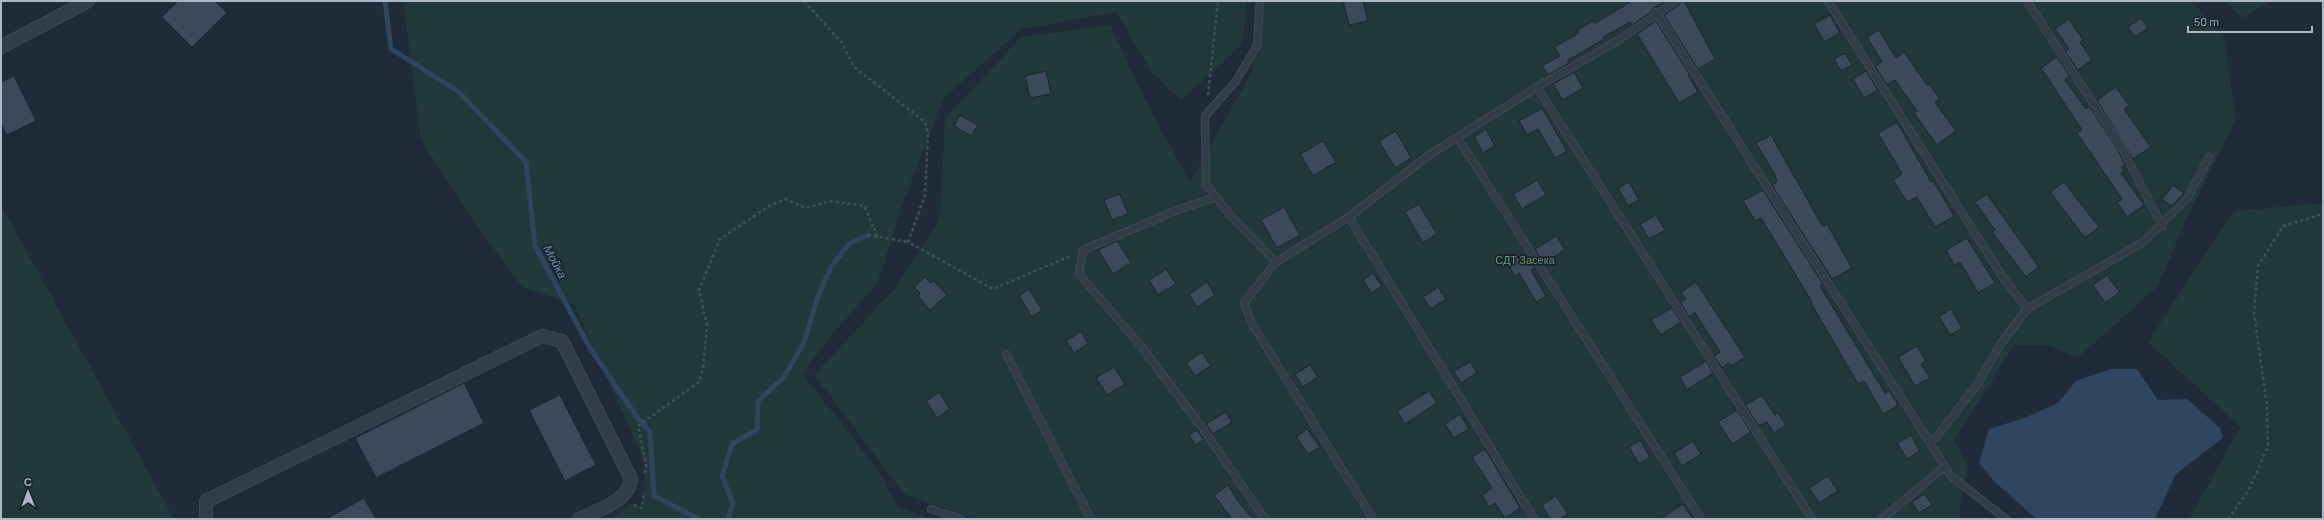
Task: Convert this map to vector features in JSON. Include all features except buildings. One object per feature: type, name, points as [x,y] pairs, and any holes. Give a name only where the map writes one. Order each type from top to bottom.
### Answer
[{"type":"street","points":[[1,47],[88,1]]},
{"type":"street","points":[[206,519],[206,501],[542,336],[562,341],[632,479],[630,487],[622,497],[579,519]]},
{"type":"lane","points":[[1260,1],[1257,46],[1236,81],[1205,116],[1206,184],[1216,197],[1276,262]]},
{"type":"lane","points":[[1373,519],[1252,324],[1244,303],[1276,262],[1349,217],[1429,155],[1537,88],[1619,40],[1656,12],[1676,1]]},
{"type":"lane","points":[[1828,1],[2004,279],[2027,309]]},
{"type":"lane","points":[[2027,1],[2122,148],[2162,226]]},
{"type":"lane","points":[[1656,12],[1931,444],[1944,467],[1951,476],[2006,519]]},
{"type":"lane","points":[[1537,88],[1812,519]]},
{"type":"lane","points":[[1458,138],[1701,519]]},
{"type":"lane","points":[[1931,444],[1979,382],[2000,345],[2027,309],[2142,243],[2162,226],[2187,199],[2209,157]]},
{"type":"lane","points":[[1216,197],[1180,209],[1084,250],[1079,274],[1141,346],[1201,426],[1265,519]]},
{"type":"lane","points":[[1349,217],[1534,519]]},
{"type":"lane","points":[[1006,354],[1091,519]]},
{"type":"lane","points":[[1882,519],[1944,467]]},
{"type":"lane","points":[[931,509],[961,519]]},
{"type":"path","points":[[804,1],[842,43],[854,67],[925,122],[928,134],[925,195],[908,242]]},
{"type":"path","points":[[1205,116],[1218,1]]},
{"type":"path","points":[[645,480],[646,466],[638,426],[647,418],[699,382],[703,368],[707,325],[700,290],[720,239],[769,206],[785,200],[806,208],[832,201],[864,206],[877,237]]},
{"type":"path","points":[[2228,519],[2247,493],[2268,447],[2267,406],[2254,313],[2258,266],[2283,226],[2323,214]]},
{"type":"path","points":[[868,235],[908,242],[993,290],[1084,250]]},
{"type":"path","points":[[622,497],[630,504],[642,508],[644,487]]},
{"type":"green space","points":[[403,1],[1247,1],[1242,45],[1181,100],[1152,73],[1116,12],[1022,29],[943,99],[903,203],[877,284],[824,344],[803,375],[876,467],[898,507],[931,519],[611,519],[630,504],[642,508],[646,465],[574,304],[522,287],[483,234],[421,140]]},
{"type":"green space","name":"СДТ Засека","points":[[1255,1],[2191,1],[2224,36],[2236,120],[2187,218],[2158,286],[2078,358],[2049,345],[2014,345],[1954,441],[1968,465],[1960,509],[1961,519],[975,519],[904,494],[814,375],[897,286],[940,219],[945,118],[1021,37],[1110,25],[1150,109],[1190,182],[1253,70]]},
{"type":"green space","points":[[2224,1],[2271,1],[2242,18]]},
{"type":"green space","points":[[2323,203],[2323,519],[2189,519],[2240,427],[2148,342],[2234,211]]},
{"type":"green space","points":[[1,205],[174,519],[1,519]]},
{"type":"water","points":[[2110,369],[2137,369],[2158,400],[2187,399],[2220,428],[2223,438],[2176,474],[2155,519],[2036,519],[1994,481],[1979,463],[1989,429],[2027,417],[2058,403],[2076,381]]},
{"type":"waterway","name":"Мойка","points":[[385,1],[391,49],[459,92],[526,162],[535,246],[590,348],[637,417],[650,432],[654,496],[699,519]]},
{"type":"waterway","points":[[728,519],[733,503],[722,476],[732,444],[757,430],[758,401],[784,377],[804,343],[818,296],[831,267],[849,244],[868,235]]}]
